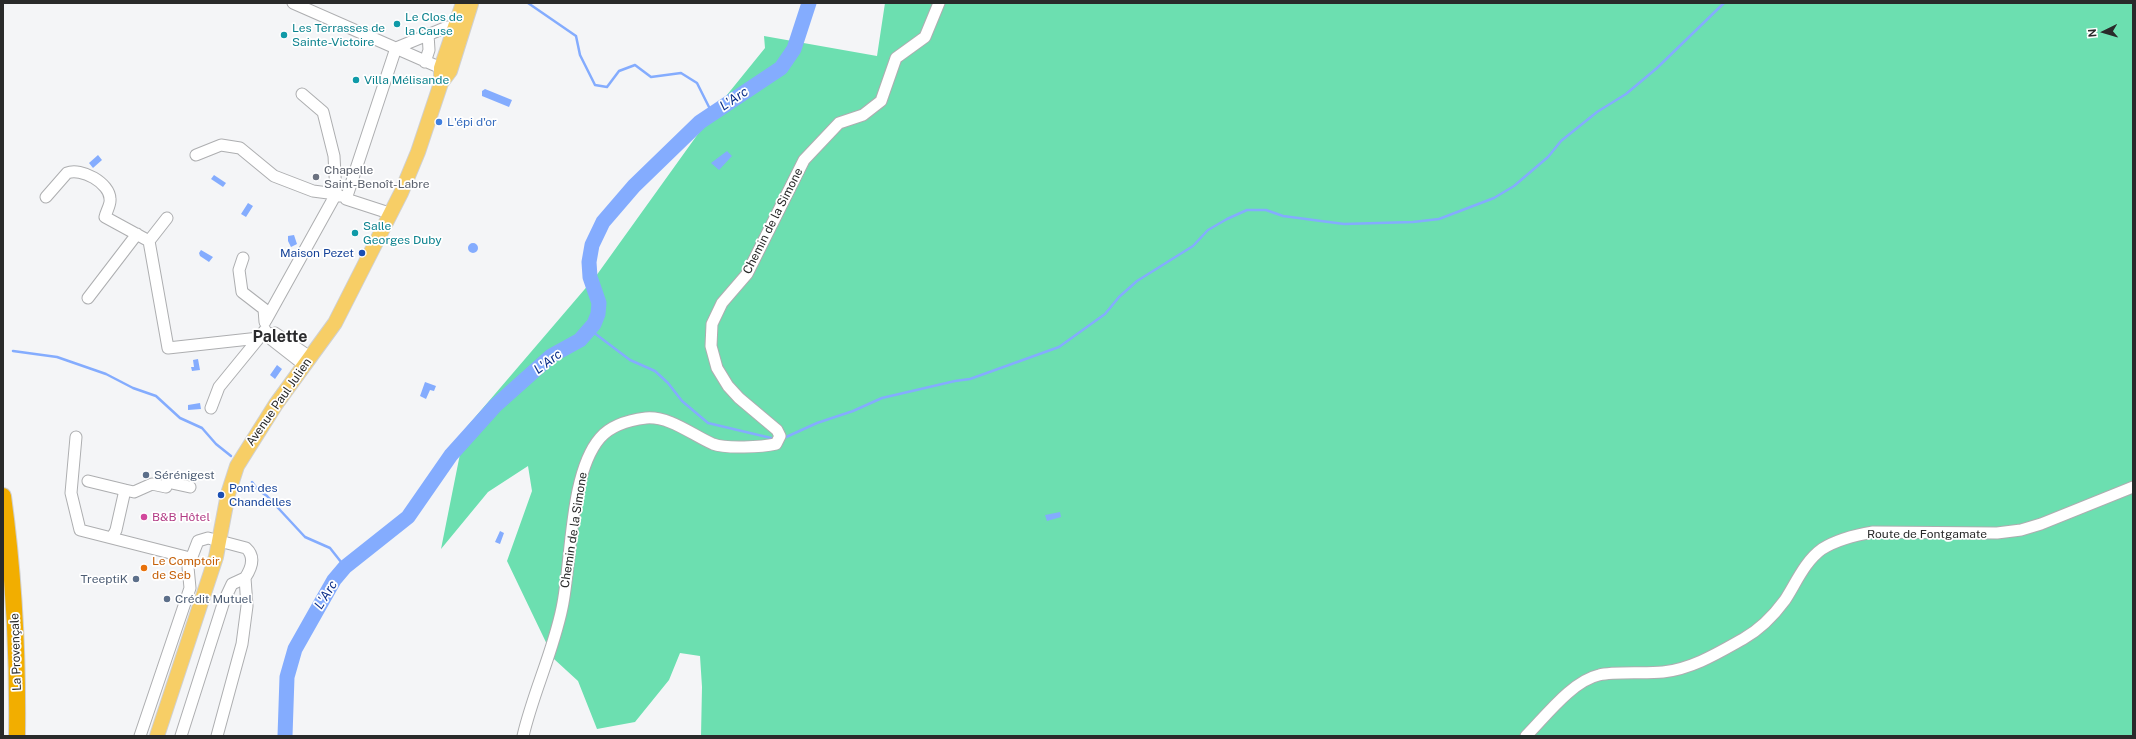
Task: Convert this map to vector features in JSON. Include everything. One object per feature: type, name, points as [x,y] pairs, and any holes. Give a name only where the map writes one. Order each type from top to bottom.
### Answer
[{"type":"highway","name":"La Provençale","points":[[3,496],[11,561],[18,678],[17,736]]},
{"type":"main road","name":"Avenue Paul Julien","points":[[448,68],[454,28],[464,3]]},
{"type":"main road","name":"Avenue Paul Julien","points":[[157,736],[220,541],[228,494],[237,466],[265,419],[335,323],[389,212],[401,193],[418,152],[441,83],[448,68],[471,3]]},
{"type":"street","points":[[293,3],[425,62],[448,68]]},
{"type":"street","name":"Chemin de la Simone","points":[[523,736],[562,609],[573,524],[583,469],[600,438],[626,421],[648,418],[668,421],[715,445],[762,448],[776,444],[780,436],[777,430],[739,398],[728,386],[717,368],[711,346],[712,324],[722,303],[747,274],[804,160],[839,123],[863,114],[881,101],[896,58],[925,38],[939,3]]},
{"type":"street","points":[[346,199],[396,48],[447,27],[454,28]]},
{"type":"street","points":[[425,62],[429,50],[428,34]]},
{"type":"street","points":[[211,408],[219,387],[265,331],[336,194],[334,156],[323,112],[302,94]]},
{"type":"street","points":[[196,155],[221,145],[240,148],[274,176],[313,191],[336,194],[346,199],[389,212]]},
{"type":"street","points":[[46,197],[67,173],[80,172],[90,176],[107,188],[111,200],[104,217],[149,241]]},
{"type":"street","points":[[167,218],[149,241],[168,348],[265,331],[275,332],[307,361]]},
{"type":"street","points":[[88,298],[137,234]]},
{"type":"street","points":[[243,258],[239,270],[242,292],[264,310],[265,331]]},
{"type":"street","points":[[76,438],[71,493],[80,530],[86,533],[112,538],[190,558]]},
{"type":"street","points":[[88,481],[134,492],[152,484],[166,487],[167,482],[190,487]]},
{"type":"street","name":"Route de Fontgamate","points":[[1526,736],[1582,682],[1599,674],[1675,670],[1692,666],[1745,638],[1773,615],[1809,561],[1821,550],[1836,541],[1854,535],[1874,532],[1997,533],[2021,530],[2041,524],[2133,488]]},
{"type":"street","points":[[112,538],[116,530],[125,490]]},
{"type":"street","points":[[140,736],[190,588],[188,567],[194,546],[202,538],[242,545],[250,551],[251,568],[245,578],[232,584],[224,601],[181,736]]},
{"type":"street","points":[[218,734],[242,644],[247,606],[245,578]]},
{"type":"green space","points":[[885,3],[2133,3],[2133,736],[701,736],[702,687],[700,656],[680,653],[669,680],[635,722],[597,729],[578,681],[554,659],[507,561],[532,491],[528,466],[488,492],[441,549],[465,429],[596,276],[718,106],[765,48],[764,36],[877,56]]},
{"type":"water","points":[[485,89],[512,100],[509,107],[482,96],[482,91]]},
{"type":"water","points":[[727,151],[732,156],[719,170],[711,163]]},
{"type":"water","points":[[98,155],[102,160],[93,168],[89,163]]},
{"type":"water","points":[[214,175],[226,183],[223,187],[211,179]]},
{"type":"water","points":[[248,203],[253,206],[246,217],[241,214]]},
{"type":"water","points":[[294,235],[297,244],[291,247],[288,241],[288,236]]},
{"type":"water","points":[[471,243],[475,243],[477,244],[477,252],[471,253],[468,250],[468,246]]},
{"type":"water","points":[[201,250],[213,257],[209,262],[200,256],[199,253]]},
{"type":"water","points":[[198,359],[200,370],[192,371],[191,367],[194,367],[193,360]]},
{"type":"water","points":[[277,365],[282,369],[275,379],[270,375]]},
{"type":"water","points":[[425,382],[436,386],[434,391],[430,390],[426,399],[420,396]]},
{"type":"water","points":[[200,403],[201,409],[188,410],[188,405]]},
{"type":"water","points":[[1060,512],[1061,517],[1047,521],[1045,515]]},
{"type":"water","points":[[500,531],[504,533],[500,544],[495,542]]},
{"type":"waterway","points":[[528,3],[576,36],[580,55],[595,85],[607,87],[619,71],[635,65],[651,77],[681,73],[697,83],[712,113]]},
{"type":"waterway","name":"L'Arc","points":[[285,736],[287,677],[295,649],[334,580],[345,567],[408,517],[451,455],[495,406],[551,356],[580,340],[594,324],[598,314],[599,303],[590,277],[589,262],[592,245],[603,222],[634,186],[700,122],[781,68],[794,49],[809,3]]},
{"type":"waterway","points":[[784,438],[817,423],[853,411],[882,398],[955,381],[970,379],[1059,347],[1105,314],[1119,297],[1137,281],[1193,246],[1208,230],[1247,210],[1266,210],[1283,216],[1344,224],[1413,222],[1439,219],[1494,198],[1514,186],[1548,157],[1561,141],[1597,112],[1626,94],[1657,68],[1724,3]]},
{"type":"waterway","points":[[589,329],[630,360],[655,371],[668,383],[682,401],[708,423],[771,438]]},
{"type":"waterway","points":[[13,351],[57,357],[106,374],[133,388],[156,396],[180,418],[202,428],[216,444],[231,456]]},
{"type":"waterway","points":[[252,482],[258,490],[267,496],[305,537],[330,548],[345,567]]},
{"type":"place","name":"Le Clos de la Cause","points":[[397,24]]},
{"type":"place","name":"Les Terrasses de Sainte-Victoire","points":[[284,35]]},
{"type":"place","name":"Villa Mélisande","points":[[356,80]]},
{"type":"place","name":"L'épi d'or","points":[[439,122]]},
{"type":"place","name":"Chapelle Saint-Benoît-Labre","points":[[316,177]]},
{"type":"place","name":"Salle Georges Duby","points":[[355,233]]},
{"type":"place","name":"Maison Pezet","points":[[362,253]]},
{"type":"place","name":"Sérénigest","points":[[146,475]]},
{"type":"place","name":"Pont des Chandelles","points":[[221,495]]},
{"type":"place","name":"B&B Hôtel","points":[[144,517]]},
{"type":"place","name":"Le Comptoir de Seb","points":[[144,568]]},
{"type":"place","name":"TreeptiK","points":[[136,579]]},
{"type":"place","name":"Crédit Mutuel","points":[[167,599]]},
{"type":"district","name":"Palette","points":[[280,337]]}]
